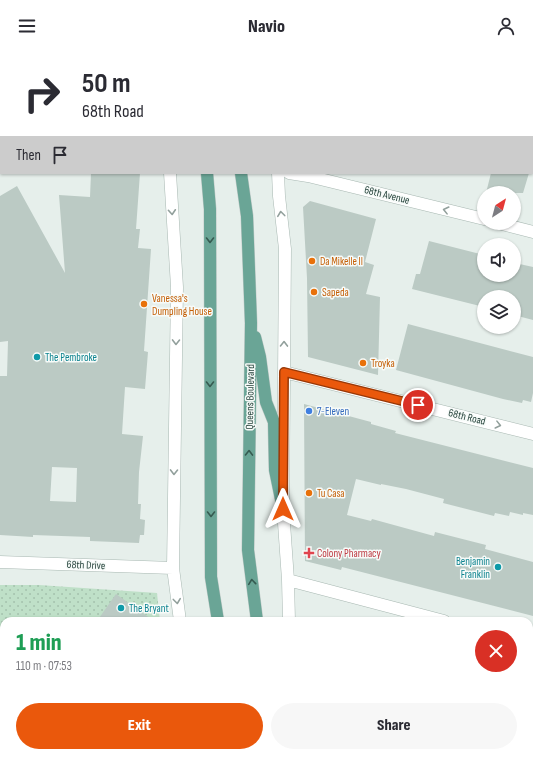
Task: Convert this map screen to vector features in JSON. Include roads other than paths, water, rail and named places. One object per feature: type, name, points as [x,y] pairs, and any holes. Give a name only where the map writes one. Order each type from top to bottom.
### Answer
[{"type":"main road","points":[[207,174],[210,217],[211,577],[217,617]]},
{"type":"main road","name":"Queens Boulevard","points":[[241,174],[247,216],[251,323],[248,550],[256,617]]},
{"type":"main road","points":[[251,323],[260,357],[266,402],[274,422],[275,470],[283,509]]},
{"type":"main road","points":[[210,617],[215,604]]},
{"type":"street","points":[[170,174],[178,287],[173,568],[179,617]]},
{"type":"street","points":[[278,174],[285,249],[283,509],[289,617]]},
{"type":"street","name":"68th Avenue","points":[[296,174],[477,218]]},
{"type":"street","points":[[521,229],[533,232]]},
{"type":"street","name":"68th Road","points":[[284,372],[533,434]]},
{"type":"street","name":"68th Drive","points":[[0,562],[173,568]]},
{"type":"street","points":[[288,580],[429,617]]},
{"type":"place","name":"Da Mikelle II","points":[[312,261]]},
{"type":"place","name":"Sapeda","points":[[314,292]]},
{"type":"place","name":"Vanessa's Dumpling House","points":[[144,304]]},
{"type":"place","name":"The Pembroke","points":[[37,357]]},
{"type":"place","name":"Troyka","points":[[363,363]]},
{"type":"place","name":"7-Eleven","points":[[309,411]]},
{"type":"place","name":"Tu Casa","points":[[309,493]]},
{"type":"place","name":"Colony Pharmacy","points":[[309,553]]},
{"type":"place","name":"Benjamin Franklin","points":[[498,567]]},
{"type":"place","name":"The Bryant","points":[[121,608]]}]
